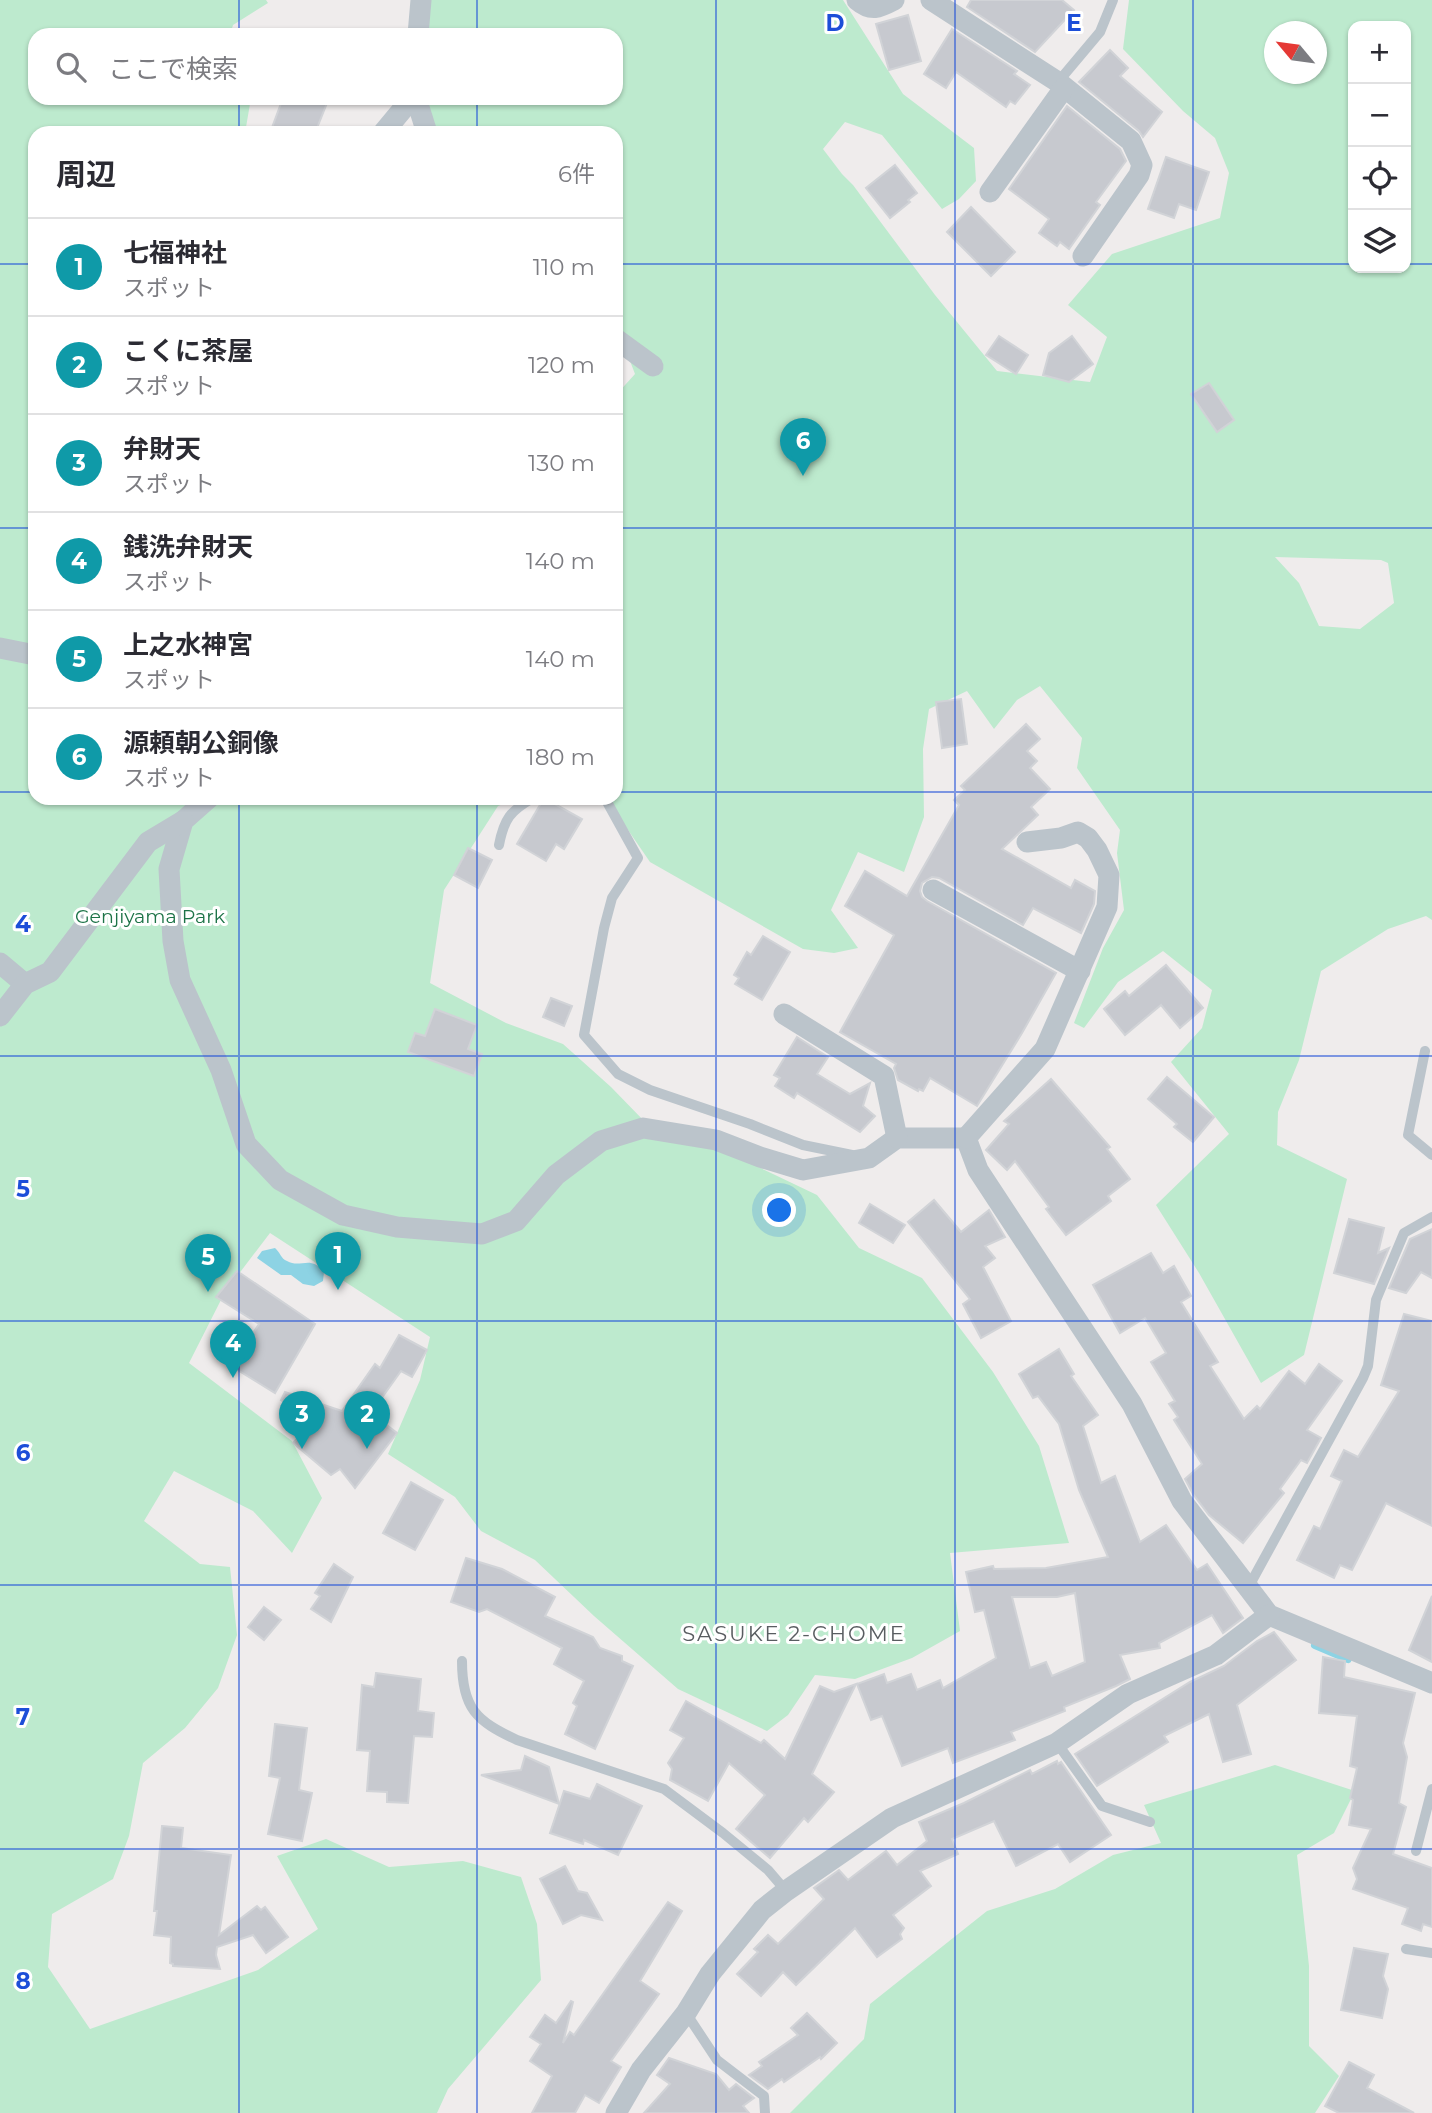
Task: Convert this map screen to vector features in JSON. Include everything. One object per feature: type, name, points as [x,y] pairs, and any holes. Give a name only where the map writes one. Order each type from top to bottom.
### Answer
[{"type":"street","points":[[419,28],[421,0]]},
{"type":"street","points":[[857,0],[864,6],[878,8],[894,0]]},
{"type":"street","points":[[931,0],[1061,85],[1131,141],[1142,165],[1139,175],[1083,256]]},
{"type":"street","points":[[990,192],[1061,85]]},
{"type":"street","points":[[389,126],[408,105]]},
{"type":"street","points":[[417,105],[424,126]]},
{"type":"street","points":[[623,344],[653,366]]},
{"type":"street","points":[[0,648],[28,654]]},
{"type":"street","points":[[0,1016],[25,984],[50,972],[148,842],[183,821],[201,805]]},
{"type":"street","points":[[183,821],[169,869],[173,941],[180,980],[221,1070],[246,1144],[280,1180],[343,1215],[397,1227],[482,1234],[516,1221],[556,1175],[600,1141],[643,1128],[716,1140],[803,1170],[869,1158],[897,1138],[966,1138]]},
{"type":"street","points":[[966,1138],[1045,1049],[1107,907],[1109,875],[1088,838],[1078,832],[1061,838],[1027,842]]},
{"type":"street","points":[[933,890],[1080,971]]},
{"type":"street","points":[[0,963],[25,984]]},
{"type":"street","points":[[784,1014],[884,1076],[897,1138]]},
{"type":"street","points":[[966,1138],[978,1170],[1132,1404],[1182,1501],[1269,1615],[1432,1683]]},
{"type":"street","points":[[616,2113],[642,2070],[686,2013],[710,1974],[762,1910],[786,1891],[892,1818],[1057,1743],[1128,1694],[1216,1655],[1269,1615]]},
{"type":"lane","points":[[1061,85],[1100,32],[1113,0]]},
{"type":"lane","points":[[499,845],[503,827],[514,809],[521,805]]},
{"type":"lane","points":[[609,805],[638,858],[612,898],[584,1035],[618,1074],[650,1090],[750,1124],[803,1146],[869,1158]]},
{"type":"lane","points":[[1424,1051],[1408,1135],[1432,1155]]},
{"type":"lane","points":[[1248,1588],[1363,1378],[1368,1366],[1376,1300],[1404,1233],[1432,1217]]},
{"type":"lane","points":[[462,1661],[462,1677],[469,1704],[482,1720],[497,1730],[542,1749],[664,1789],[768,1870],[786,1891]]},
{"type":"lane","points":[[1057,1743],[1102,1806],[1150,1822]]},
{"type":"lane","points":[[1416,1851],[1432,1789]]},
{"type":"lane","points":[[1406,1949],[1432,1953]]},
{"type":"lane","points":[[686,2013],[717,2060],[764,2096],[765,2113]]},
{"type":"green space","name":"Genjiyama Park","points":[[0,0],[266,0],[268,3],[232,28],[28,28],[28,105],[250,105],[246,126],[28,126],[28,805],[500,805],[444,890],[430,983],[506,1023],[563,1044],[646,1123],[744,1160],[817,1195],[859,1248],[922,1278],[993,1372],[1039,1446],[1069,1543],[950,1553],[960,1631],[912,1658],[855,1679],[815,1675],[788,1715],[767,1731],[678,1689],[535,1560],[481,1531],[455,1497],[388,1454],[420,1380],[430,1337],[270,1233],[225,1292],[189,1363],[292,1441],[322,1498],[292,1553],[253,1511],[174,1471],[144,1521],[200,1564],[230,1567],[237,1635],[218,1688],[185,1728],[143,1763],[129,1836],[113,1879],[52,1914],[48,1967],[90,2029],[258,1970],[318,1929],[277,1856],[326,1839],[389,1867],[463,1861],[521,1877],[537,1924],[541,1980],[448,2089],[437,2113],[0,2113]]},
{"type":"green space","points":[[427,0],[843,0],[903,94],[974,148],[976,181],[959,199],[942,209],[882,135],[845,122],[823,149],[997,371],[1090,382],[1107,337],[1068,305],[1112,254],[1220,218],[1229,173],[1215,138],[1183,111],[1123,49],[1129,0],[1432,0],[1432,920],[1426,916],[1388,929],[1321,971],[1299,1060],[1278,1112],[1277,1145],[1347,1179],[1304,1355],[1261,1383],[1199,1273],[1156,1205],[1229,1134],[1171,1062],[1202,1028],[1212,990],[1163,951],[1118,982],[1084,1028],[1074,1023],[1103,948],[1124,910],[1117,853],[1120,830],[1077,768],[1082,738],[1040,686],[1017,700],[994,729],[967,691],[929,709],[923,749],[924,817],[904,872],[858,852],[831,910],[858,948],[834,953],[803,949],[650,862],[611,805],[623,805],[623,387],[635,374],[623,349],[623,126],[427,126],[417,105],[623,105],[623,28],[421,28]],"holes":[[[1275,557],[1381,560],[1388,563],[1394,603],[1360,629],[1319,626],[1299,583]]]},
{"type":"green space","points":[[1275,1765],[1355,1791],[1334,1833],[1297,1855],[1309,1966],[1309,2046],[1339,2076],[1315,2113],[790,2113],[864,2039],[870,2004],[987,1911],[1055,1889],[1113,1855],[1161,1843],[1144,1805]]},
{"type":"water","points":[[275,1248],[287,1261],[297,1264],[310,1263],[319,1267],[324,1272],[323,1281],[314,1286],[303,1284],[291,1275],[281,1275],[257,1258],[262,1251]]},
{"type":"building","points":[[971,0],[1062,0],[1074,10],[1035,52],[967,7]]},
{"type":"building","points":[[908,15],[921,61],[889,70],[876,24]]},
{"type":"building","points":[[952,29],[1017,71],[1014,74],[1030,85],[1015,104],[1010,101],[1006,107],[956,72],[946,88],[924,74]]},
{"type":"building","points":[[1110,50],[1128,68],[1120,76],[1162,112],[1143,137],[1079,82]]},
{"type":"building","points":[[280,105],[326,105],[318,126],[273,126]]},
{"type":"building","points":[[1067,106],[1120,149],[1126,161],[1096,202],[1100,205],[1069,249],[1060,242],[1057,246],[1039,233],[1049,219],[1009,189]]},
{"type":"building","points":[[1166,157],[1209,172],[1196,210],[1179,204],[1174,218],[1148,209]]},
{"type":"building","points":[[895,165],[917,193],[890,218],[866,188]]},
{"type":"building","points":[[971,207],[1015,252],[991,276],[947,232]]},
{"type":"building","points":[[999,336],[1028,355],[1016,374],[986,355]]},
{"type":"building","points":[[1072,336],[1093,364],[1069,382],[1043,375],[1049,353]]},
{"type":"building","points":[[1209,383],[1234,420],[1217,432],[1191,394]]},
{"type":"building","points":[[961,699],[967,744],[942,748],[936,702]]},
{"type":"building","points":[[1026,724],[1040,739],[1027,751],[1037,761],[1030,768],[1050,789],[1031,807],[1038,815],[1002,849],[1071,888],[1075,880],[1095,891],[1094,904],[1081,933],[1033,908],[1023,925],[939,878],[932,877],[922,883],[920,891],[927,901],[1056,973],[977,1106],[930,1078],[923,1091],[918,1091],[898,1080],[894,1068],[896,1064],[840,1032],[894,935],[845,906],[865,871],[907,896],[959,805],[954,800],[965,790],[961,786]]},
{"type":"building","points":[[540,805],[557,805],[582,819],[564,849],[556,844],[546,861],[517,844]]},
{"type":"building","points":[[468,848],[492,860],[478,888],[454,875]]},
{"type":"building","points":[[763,936],[790,952],[762,1000],[735,984],[739,978],[734,975],[747,952],[751,955]]},
{"type":"building","points":[[1166,965],[1203,1008],[1180,1028],[1161,1005],[1125,1035],[1104,1009],[1125,991],[1129,996]]},
{"type":"building","points":[[551,998],[572,1006],[564,1026],[543,1017]]},
{"type":"building","points":[[435,1009],[477,1025],[468,1049],[482,1054],[474,1076],[408,1052],[415,1033],[425,1036]]},
{"type":"building","points":[[797,1037],[828,1057],[817,1074],[850,1094],[870,1083],[863,1106],[875,1116],[860,1132],[797,1093],[794,1098],[775,1086],[780,1078],[774,1075]]},
{"type":"building","points":[[1167,1077],[1214,1117],[1193,1142],[1174,1127],[1177,1124],[1148,1099]]},
{"type":"building","points":[[1051,1079],[1110,1147],[1107,1149],[1130,1179],[1108,1196],[1111,1201],[1066,1235],[1015,1161],[1007,1170],[986,1150],[1009,1124],[1004,1121]]},
{"type":"building","points":[[934,1200],[961,1232],[989,1210],[1005,1237],[985,1246],[995,1258],[983,1267],[1011,1321],[981,1338],[963,1304],[970,1299],[908,1222]]},
{"type":"building","points":[[870,1204],[905,1225],[893,1243],[859,1223]]},
{"type":"building","points":[[1349,1219],[1384,1228],[1378,1253],[1389,1248],[1374,1284],[1334,1273]]},
{"type":"building","points":[[1432,1229],[1432,1278],[1421,1272],[1406,1293],[1389,1288],[1410,1239]]},
{"type":"building","points":[[1151,1253],[1163,1273],[1174,1266],[1191,1296],[1181,1302],[1218,1362],[1210,1366],[1244,1419],[1257,1406],[1260,1409],[1289,1371],[1305,1384],[1319,1364],[1342,1381],[1307,1430],[1321,1438],[1307,1463],[1301,1460],[1280,1489],[1284,1493],[1243,1543],[1209,1515],[1185,1479],[1202,1464],[1174,1420],[1178,1417],[1169,1404],[1175,1401],[1151,1362],[1166,1353],[1145,1318],[1120,1333],[1093,1285]]},
{"type":"building","points":[[237,1271],[315,1324],[275,1393],[231,1366],[259,1324],[216,1297]]},
{"type":"building","points":[[1404,1314],[1432,1321],[1432,1526],[1386,1503],[1352,1570],[1340,1565],[1334,1578],[1297,1560],[1314,1526],[1320,1529],[1342,1481],[1331,1476],[1344,1450],[1358,1457],[1399,1391],[1381,1385]]},
{"type":"building","points":[[399,1335],[427,1350],[412,1377],[401,1371],[371,1413],[397,1433],[355,1488],[340,1469],[331,1475],[293,1443],[315,1420],[281,1400],[285,1392],[342,1411],[375,1364],[380,1368]]},
{"type":"building","points":[[1059,1349],[1074,1374],[1071,1376],[1098,1415],[1083,1426],[1101,1483],[1115,1476],[1140,1542],[1166,1525],[1197,1570],[1207,1564],[1243,1618],[1223,1633],[1212,1615],[1159,1643],[1160,1648],[1120,1655],[1130,1679],[1064,1707],[1065,1711],[1011,1732],[1015,1740],[953,1763],[948,1748],[902,1766],[882,1716],[871,1720],[857,1684],[884,1674],[887,1683],[911,1674],[917,1690],[940,1680],[943,1688],[996,1658],[984,1610],[975,1612],[966,1572],[993,1566],[994,1569],[1046,1568],[1108,1557],[1079,1490],[1059,1424],[1038,1396],[1033,1398],[1019,1374]],"holes":[[[1075,1593],[1085,1662],[1052,1676],[1046,1662],[1030,1668],[1012,1597],[1057,1597]]]},
{"type":"building","points":[[411,1482],[443,1500],[415,1550],[383,1533]]},
{"type":"building","points":[[466,1558],[502,1569],[555,1597],[545,1616],[593,1637],[600,1648],[622,1656],[622,1661],[633,1666],[595,1749],[565,1734],[577,1706],[573,1703],[584,1681],[554,1664],[562,1648],[487,1609],[479,1612],[451,1602]]},
{"type":"building","points":[[334,1564],[353,1577],[331,1622],[311,1609],[320,1596],[315,1593]]},
{"type":"building","points":[[1432,1596],[1432,1662],[1409,1650]]},
{"type":"building","points":[[264,1607],[281,1620],[264,1640],[248,1627]]},
{"type":"building","points":[[1274,1632],[1296,1660],[1237,1705],[1251,1754],[1223,1762],[1209,1714],[1164,1736],[1168,1742],[1097,1786],[1075,1754],[1190,1682],[1224,1666],[1257,1641]]},
{"type":"building","points":[[1323,1657],[1345,1661],[1344,1677],[1415,1693],[1403,1743],[1407,1757],[1399,1803],[1406,1807],[1393,1854],[1432,1868],[1432,1927],[1423,1924],[1421,1931],[1402,1924],[1408,1908],[1353,1889],[1357,1879],[1353,1868],[1371,1829],[1349,1825],[1353,1800],[1350,1798],[1357,1768],[1350,1766],[1357,1716],[1319,1713]]},
{"type":"building","points":[[376,1673],[421,1679],[418,1711],[434,1713],[432,1737],[414,1736],[408,1803],[387,1802],[387,1792],[367,1791],[370,1751],[357,1750],[362,1685],[374,1687]]},
{"type":"building","points":[[856,1684],[812,1774],[834,1792],[808,1822],[804,1818],[770,1858],[736,1829],[765,1795],[729,1763],[708,1801],[670,1780],[672,1769],[668,1763],[684,1738],[670,1730],[686,1701],[761,1743],[764,1740],[785,1759],[820,1686],[834,1692]]},
{"type":"building","points":[[275,1724],[307,1728],[299,1790],[312,1793],[302,1841],[268,1834],[280,1778],[269,1776]]},
{"type":"building","points":[[525,1756],[549,1767],[559,1804],[481,1775],[521,1770]]},
{"type":"building","points":[[1057,1761],[1058,1764],[1061,1762],[1111,1835],[1070,1862],[1058,1844],[1016,1866],[994,1821],[952,1839],[958,1854],[920,1871],[931,1886],[893,1915],[904,1928],[900,1934],[902,1939],[877,1957],[855,1928],[796,1985],[783,1972],[761,1996],[737,1974],[758,1952],[754,1949],[768,1935],[778,1944],[824,1899],[814,1888],[839,1870],[848,1880],[886,1851],[897,1865],[927,1841],[919,1822],[1030,1770],[1032,1774]]},
{"type":"building","points":[[597,1784],[642,1806],[618,1855],[584,1840],[583,1844],[550,1833],[564,1791],[590,1799]]},
{"type":"building","points":[[162,1826],[183,1828],[181,1848],[231,1855],[219,1935],[257,1906],[261,1910],[265,1907],[288,1937],[266,1953],[253,1935],[217,1947],[220,1969],[173,1966],[170,1963],[171,1937],[154,1935]]},
{"type":"building","points":[[565,1866],[578,1891],[587,1893],[602,1920],[581,1915],[563,1924],[540,1879]]},
{"type":"building","points":[[668,1902],[682,1911],[640,1981],[659,1994],[611,2061],[621,2067],[599,2103],[585,2095],[575,2113],[532,2113],[552,2076],[530,2061],[541,2044],[530,2037],[545,2015],[556,2023],[571,2001],[573,2002],[563,2043],[570,2032],[574,2035]]},
{"type":"building","points":[[1354,1948],[1388,1954],[1383,1976],[1388,1989],[1382,2018],[1341,2010]]},
{"type":"building","points":[[807,2013],[837,2043],[821,2059],[820,2057],[784,2082],[782,2079],[768,2089],[749,2075],[762,2066],[759,2062],[798,2035],[791,2028]]},
{"type":"building","points":[[669,2058],[716,2074],[729,2090],[736,2084],[754,2098],[743,2106],[749,2113],[644,2113],[670,2084],[657,2075]]},
{"type":"building","points":[[1349,2062],[1374,2075],[1367,2088],[1414,2113],[1339,2113],[1325,2106]]},
{"type":"waterway","points":[[1315,1645],[1348,1659]]},
{"type":"place","name":"源頼朝公銅像","points":[[803,476]]},
{"type":"place","name":"七福神社","points":[[338,1290]]},
{"type":"place","name":"上之水神宮","points":[[208,1292]]},
{"type":"place","name":"銭洗弁財天","points":[[233,1378]]},
{"type":"place","name":"弁財天","points":[[302,1449]]},
{"type":"place","name":"こくに茶屋","points":[[367,1449]]},
{"type":"district","name":"SASUKE 2-CHOME","points":[[794,1634]]}]
